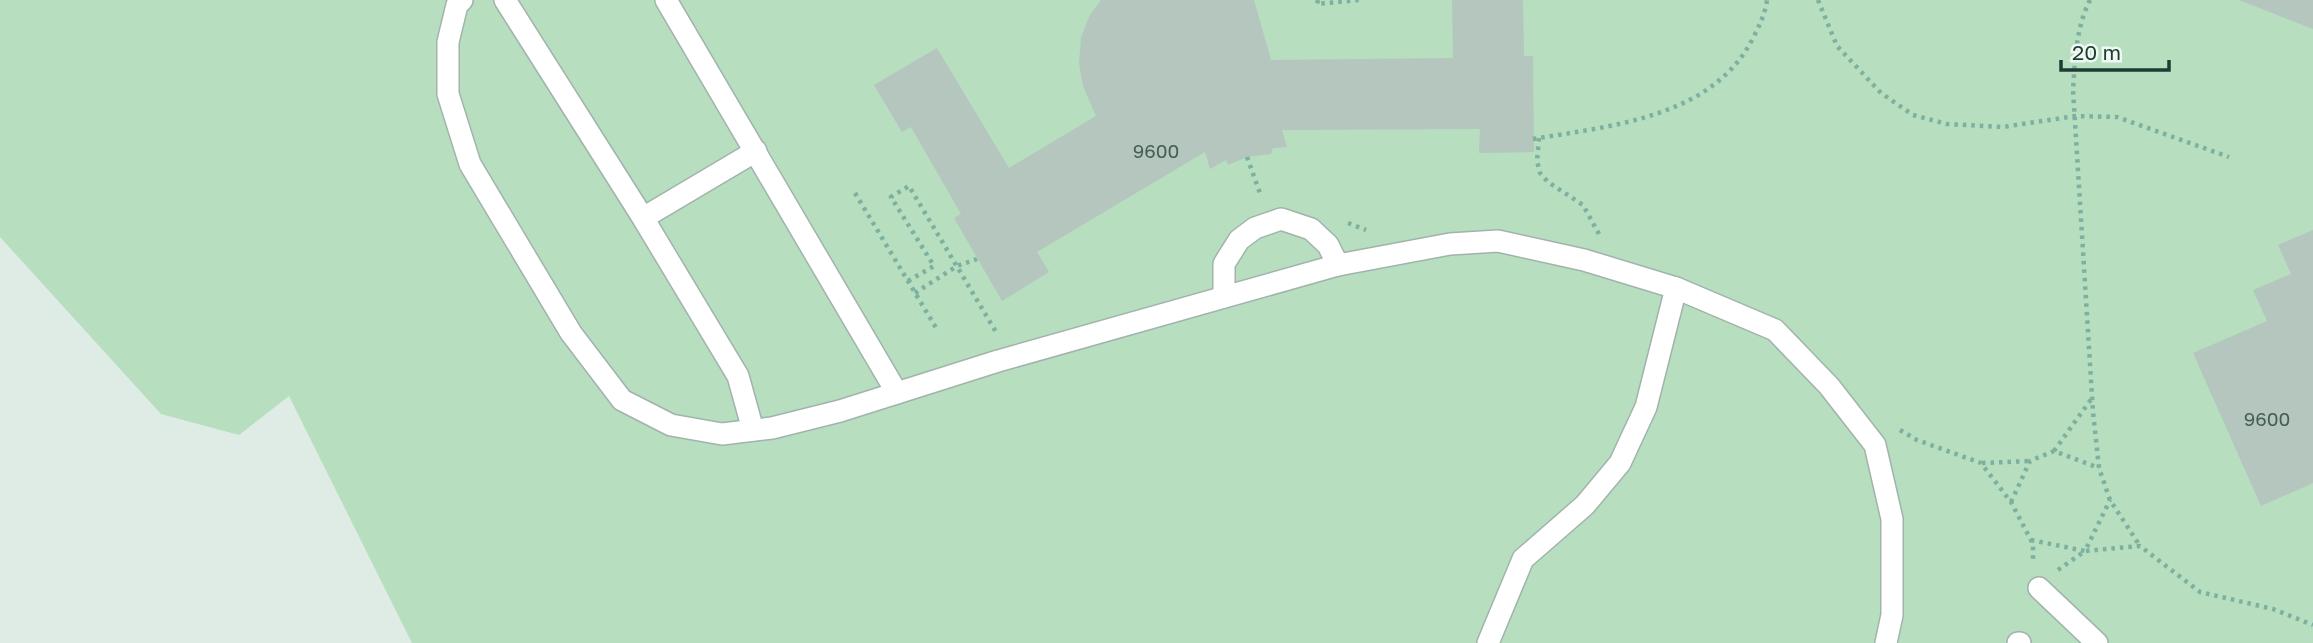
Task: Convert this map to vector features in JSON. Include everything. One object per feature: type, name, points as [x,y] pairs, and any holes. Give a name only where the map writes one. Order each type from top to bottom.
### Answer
[{"type":"lane","points":[[462,0],[457,5],[448,42],[448,94],[470,164],[571,333],[622,400],[671,425],[722,434],[772,428],[840,411],[998,361],[1338,265],[1450,243],[1498,241],[1584,260],[1676,288],[1775,330],[1829,386],[1875,445],[1892,519],[1892,615],[1886,643]]},
{"type":"lane","points":[[505,0],[643,218],[738,376],[753,430]]},
{"type":"lane","points":[[666,0],[897,393]]},
{"type":"lane","points":[[643,218],[756,151]]},
{"type":"lane","points":[[1224,297],[1224,264],[1239,240],[1255,228],[1281,219],[1311,229],[1328,245],[1338,265]]},
{"type":"lane","points":[[1488,643],[1523,559],[1585,505],[1620,463],[1646,407],[1676,288]]},
{"type":"lane","points":[[2039,588],[2097,643]]},
{"type":"path","points":[[1318,0],[1317,4],[1359,0]]},
{"type":"path","points":[[1533,139],[1630,123],[1682,104],[1721,80],[1746,51],[1765,15],[1767,0]]},
{"type":"path","points":[[1818,0],[1837,46],[1881,93],[1913,115],[1947,124],[2003,128],[2075,116],[2117,117],[2229,157]]},
{"type":"path","points":[[2090,0],[2075,54],[2073,90],[2092,398],[2099,468],[2110,500],[2140,546],[2200,592],[2273,608],[2313,625]]},
{"type":"path","points":[[908,281],[933,266],[891,197],[909,186],[1001,340]]},
{"type":"path","points":[[855,192],[938,331]]},
{"type":"path","points":[[1251,198],[1261,192],[1272,195]]},
{"type":"path","points":[[1342,220],[1371,232]]},
{"type":"path","points":[[1588,236],[1601,238]]},
{"type":"path","points":[[915,293],[957,266],[977,259]]},
{"type":"path","points":[[1917,440],[1981,463],[2030,461],[2054,451],[2092,398]]},
{"type":"path","points":[[2054,451],[2099,468]]},
{"type":"path","points":[[2011,502],[2030,461]]},
{"type":"path","points":[[1981,463],[2011,502],[2033,544],[2034,579],[2039,588],[2060,568],[2085,551],[2110,500]]},
{"type":"path","points":[[2030,540],[2085,551],[2140,546]]},
{"type":"green space","points":[[0,0],[2313,0],[2313,643],[412,643],[289,396],[239,435],[161,414],[0,237]]},
{"type":"building","points":[[1101,0],[1254,0],[1271,60],[1453,58],[1452,0],[1523,0],[1524,56],[1533,56],[1534,152],[1479,153],[1480,129],[1282,130],[1287,147],[1273,148],[1271,154],[1247,157],[1228,165],[1226,160],[1210,169],[1205,152],[1037,252],[1049,272],[1002,301],[954,218],[961,214],[911,127],[902,132],[874,85],[937,48],[1009,168],[1096,116],[1083,86],[1079,63],[1081,37],[1090,15]]},
{"type":"building","points":[[2239,0],[2313,0],[2313,29]]},
{"type":"building","points":[[2313,230],[2313,483],[2261,506],[2193,353],[2267,321],[2253,290],[2291,274],[2278,245]]}]
